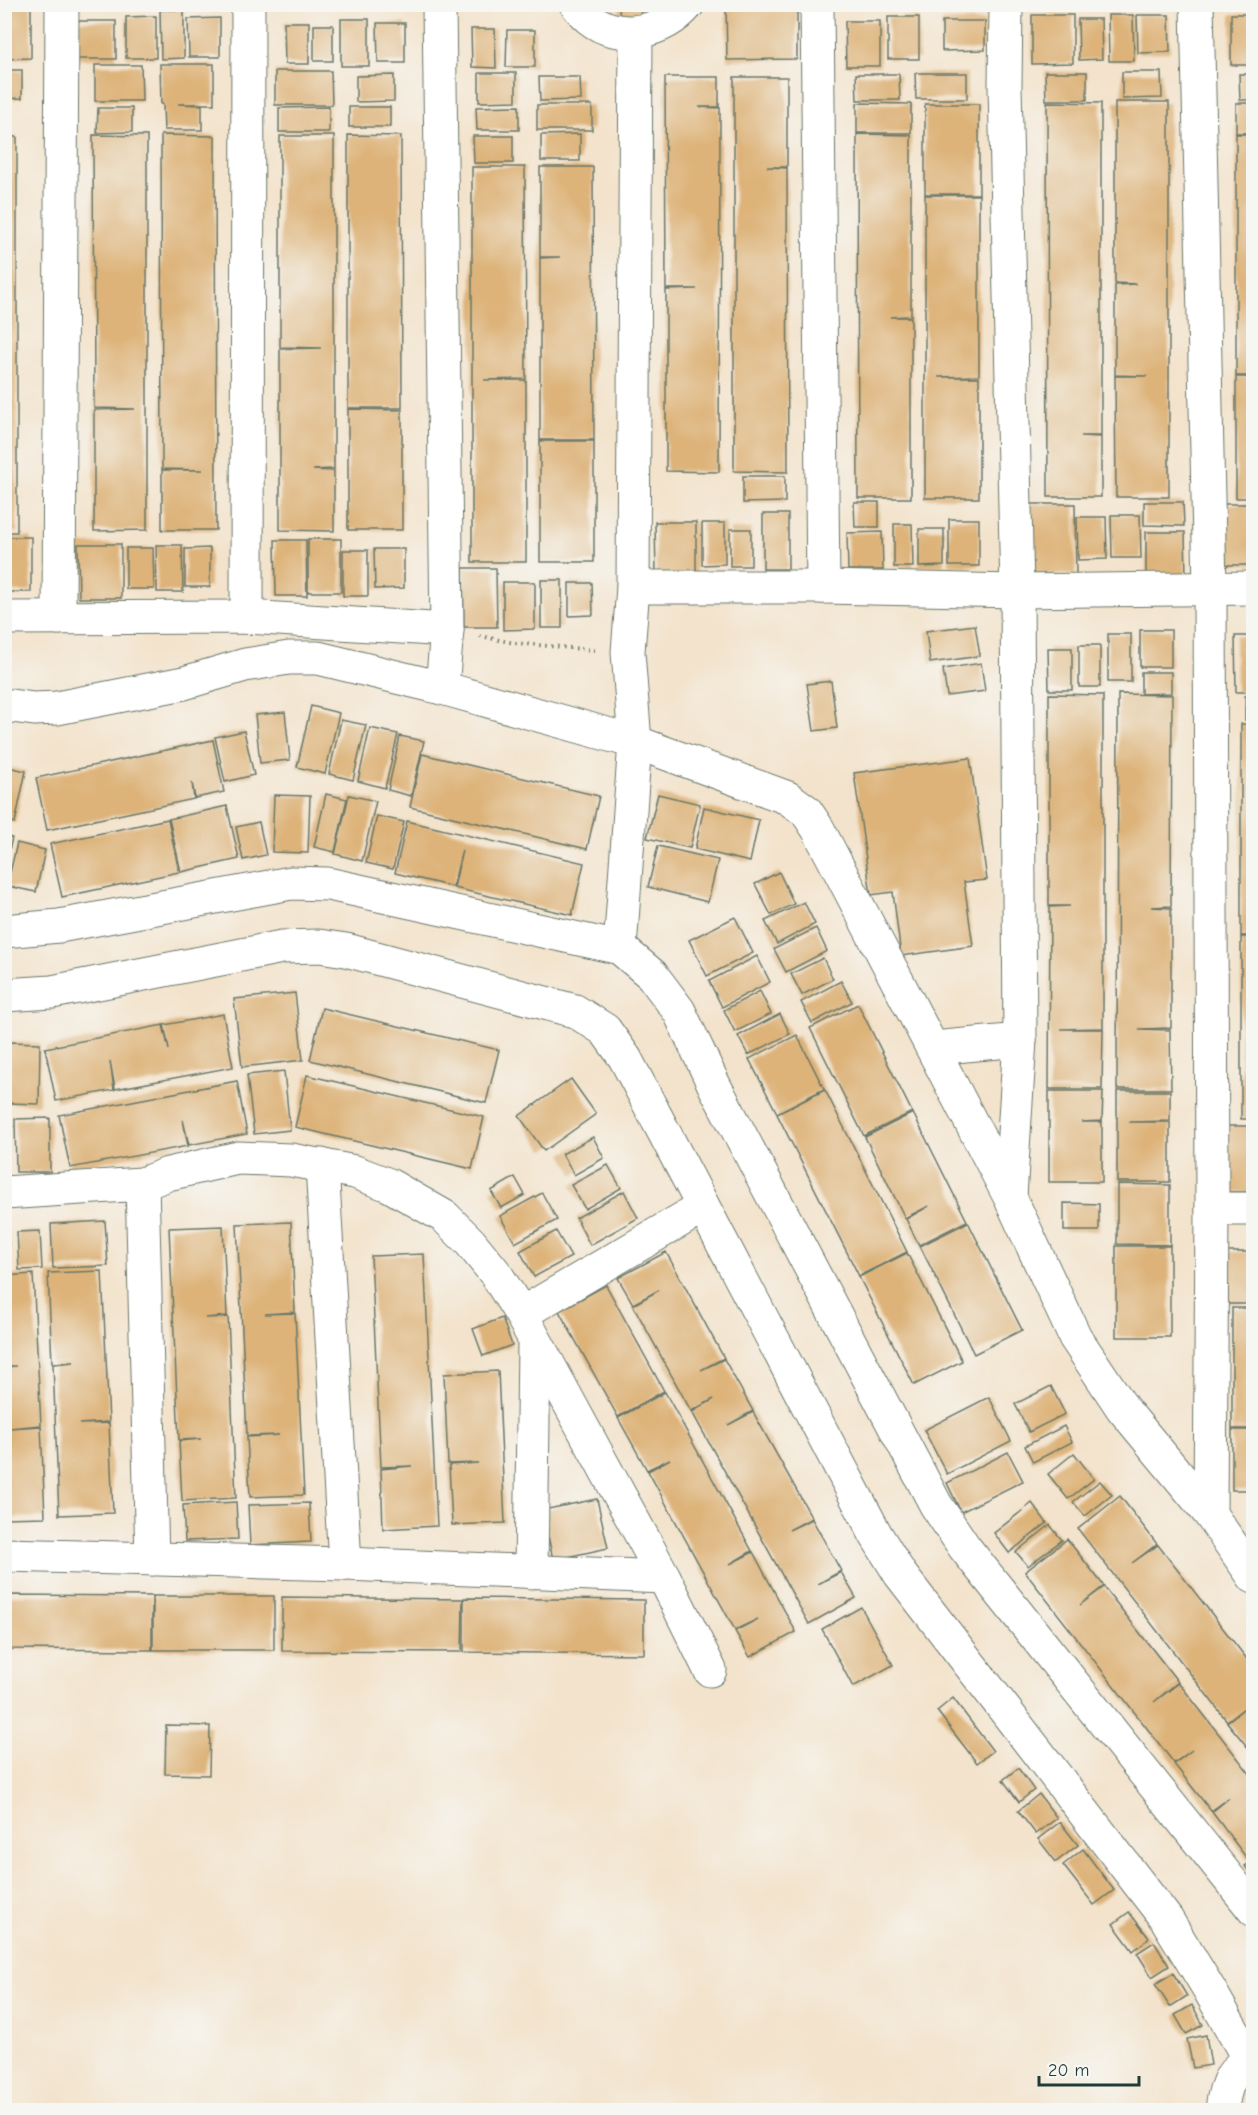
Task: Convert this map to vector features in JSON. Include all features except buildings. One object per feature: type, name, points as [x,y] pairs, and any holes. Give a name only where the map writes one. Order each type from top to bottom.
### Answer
[{"type":"street","points":[[59,618],[62,4]]},
{"type":"street","points":[[247,617],[248,4]]},
{"type":"street","points":[[439,4],[447,630],[442,688]]},
{"type":"street","points":[[576,4],[591,19],[601,24],[612,29],[636,32],[658,28],[678,16],[688,4]]},
{"type":"street","points":[[817,4],[823,587]]},
{"type":"street","points":[[1006,4],[1005,86],[1017,591],[1020,1040],[1010,1197]]},
{"type":"street","points":[[1197,4],[1210,587],[1212,1209],[1210,1514]]},
{"type":"street","points":[[620,948],[635,742],[628,652],[633,587],[636,32]]},
{"type":"street","points":[[633,587],[823,587],[1017,591],[1254,588]]},
{"type":"street","points":[[4,618],[247,617],[447,630]]},
{"type":"street","points":[[4,705],[34,709],[57,708],[184,683],[245,665],[289,658],[318,658],[442,688],[635,742],[788,798],[806,811],[824,839],[1010,1197],[1075,1337],[1123,1409],[1210,1514],[1254,1577]]},
{"type":"street","points":[[4,931],[59,926],[291,883],[328,884],[620,948],[652,975],[679,1011],[714,1085],[942,1514],[972,1558],[1254,1910]]},
{"type":"street","points":[[4,995],[52,992],[282,947],[311,946],[346,950],[575,1011],[605,1030],[625,1058],[876,1534],[900,1574],[1167,1920],[1252,2062],[1229,2078],[1222,2110]]},
{"type":"street","points":[[933,1048],[1020,1040]]},
{"type":"street","points":[[4,1193],[142,1185],[168,1174],[238,1158],[291,1160],[355,1172],[389,1185],[444,1217],[470,1242],[496,1274],[664,1577],[710,1670]]},
{"type":"street","points":[[322,1165],[345,1564]]},
{"type":"street","points":[[142,1185],[152,1559]]},
{"type":"street","points":[[527,1327],[703,1207]]},
{"type":"street","points":[[1212,1209],[1254,1209]]},
{"type":"street","points":[[527,1327],[531,1572]]},
{"type":"street","points":[[4,1555],[345,1564],[664,1577]]},
{"type":"path","points":[[447,630],[524,644],[628,652]]}]
